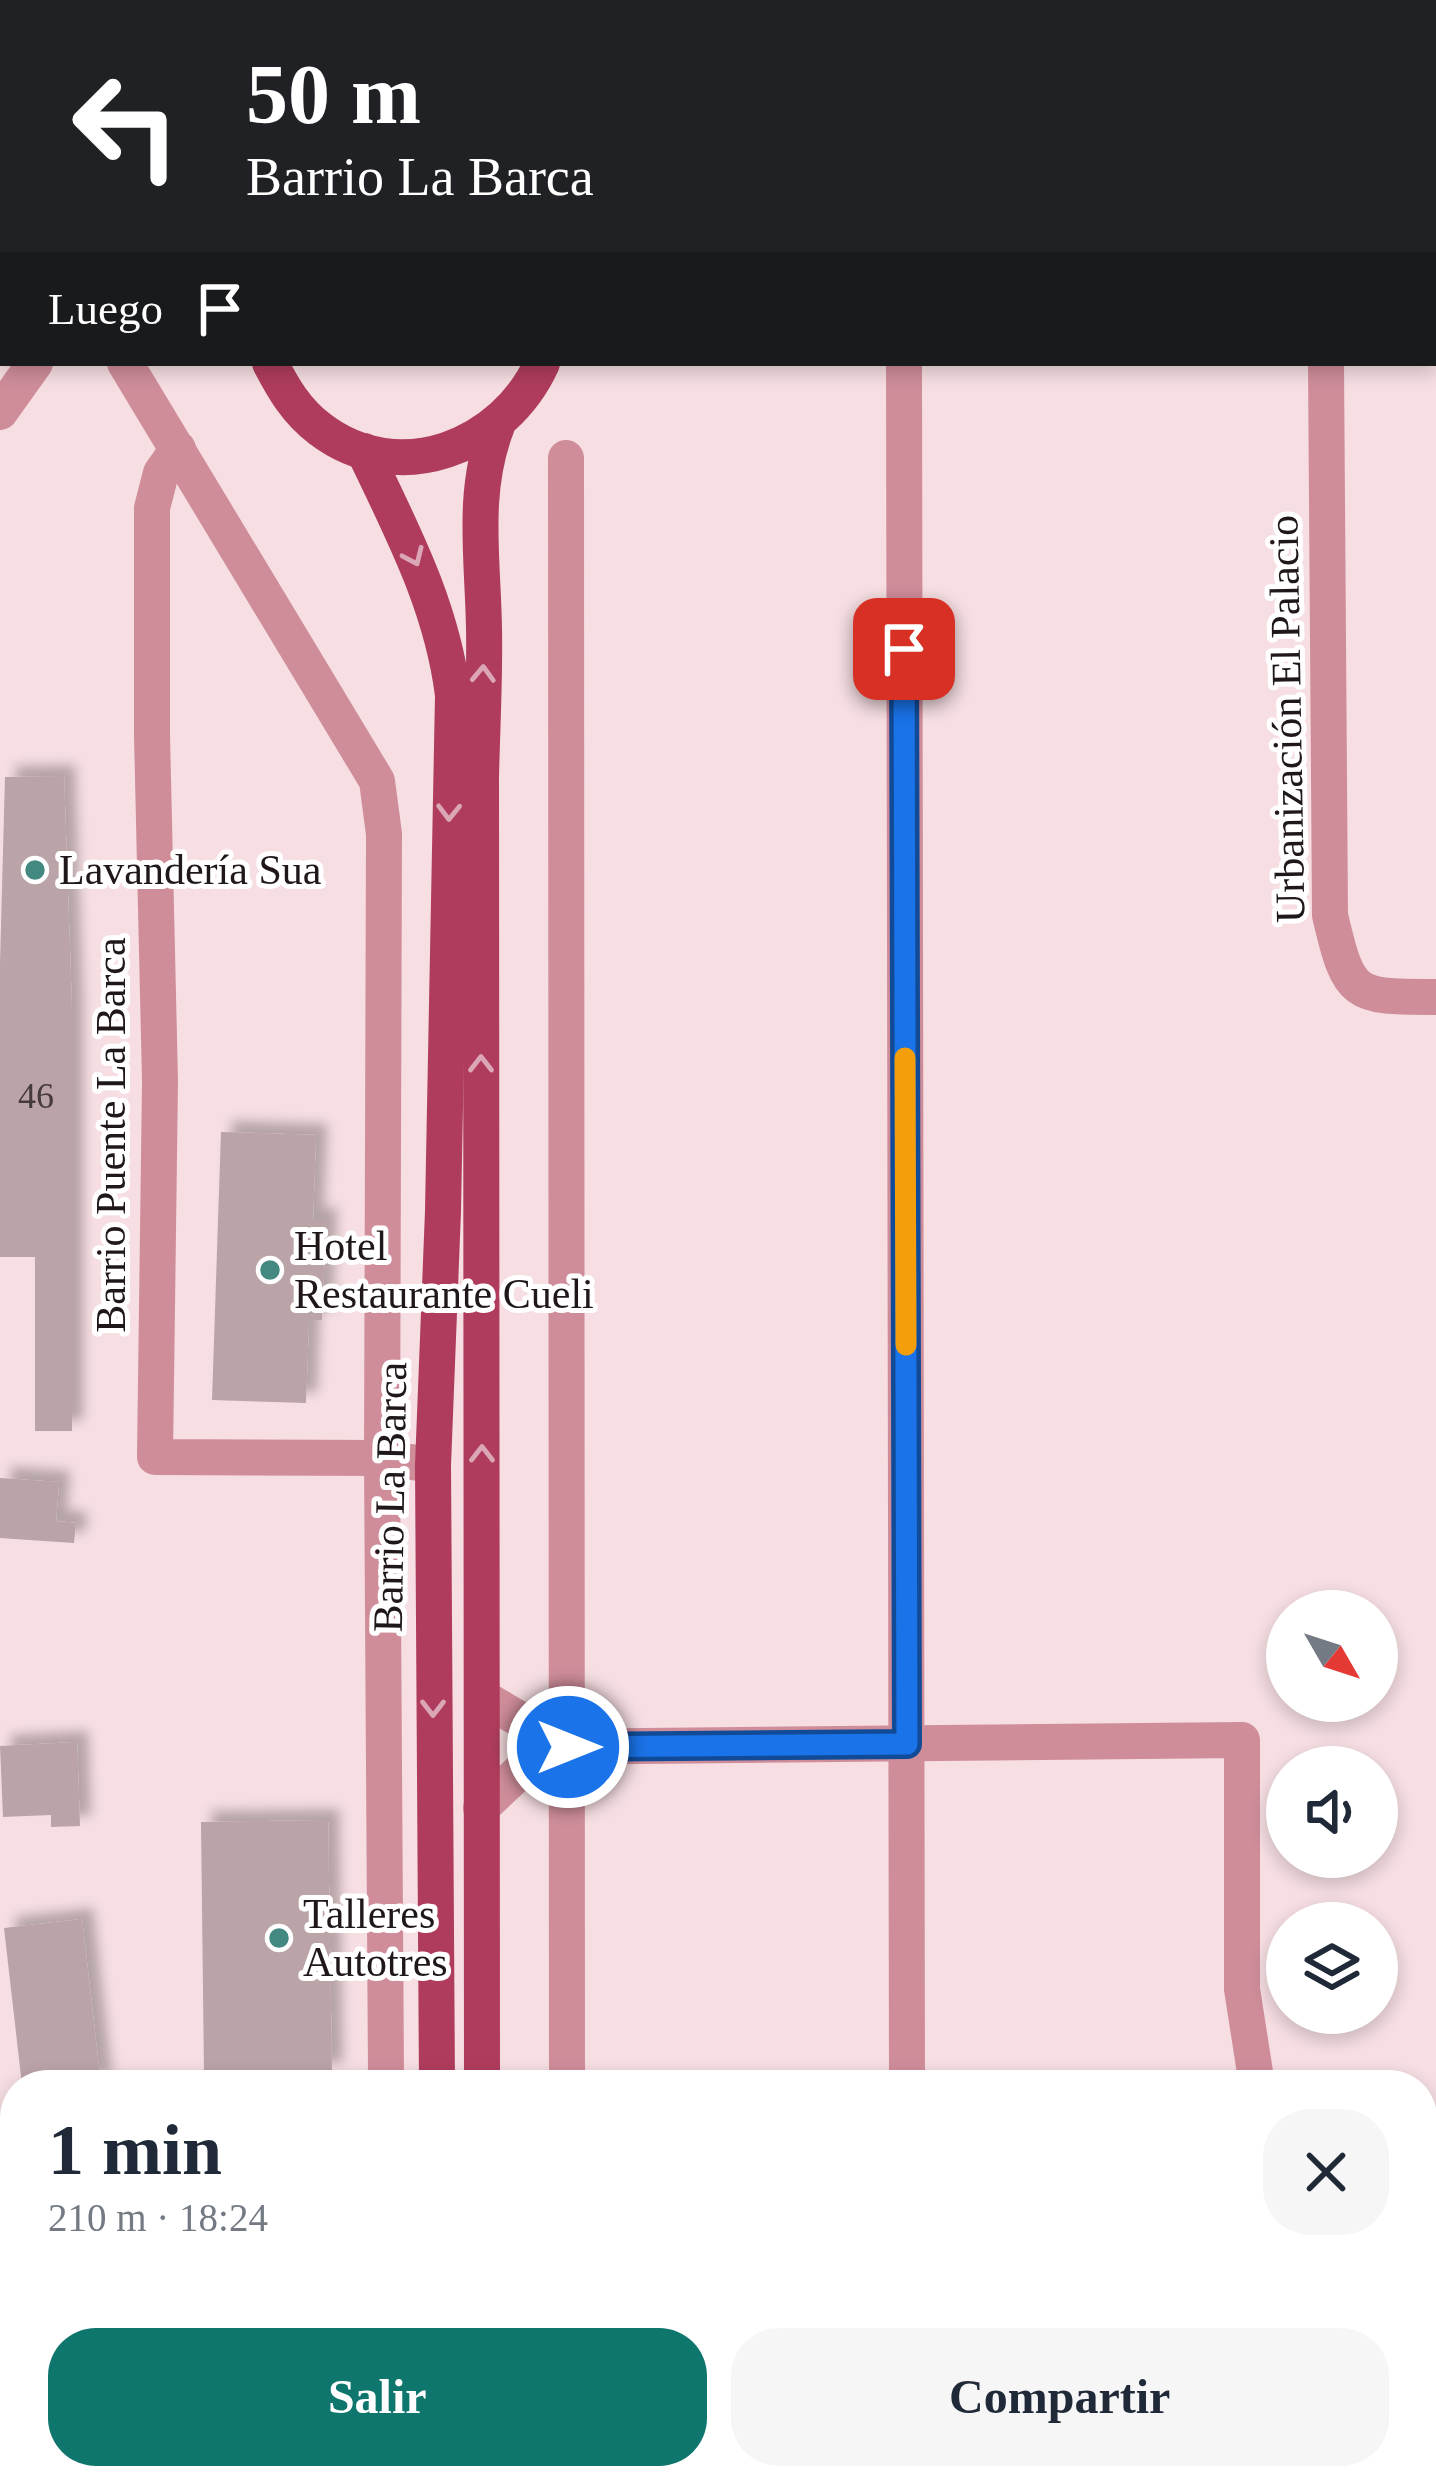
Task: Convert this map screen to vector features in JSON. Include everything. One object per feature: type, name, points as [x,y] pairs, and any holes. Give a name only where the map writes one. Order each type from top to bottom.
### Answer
[{"type":"main road","points":[[272,366],[288,398],[321,430],[364,451],[410,458],[456,448],[497,426],[530,391],[541,366]]},
{"type":"main road","points":[[482,2070],[484,640],[478,513],[481,473],[497,426]]},
{"type":"main road","name":"Barrio La Barca","points":[[364,451],[419,566],[442,631],[454,695],[433,1465],[437,2070]]},
{"type":"main road","points":[[433,1465],[447,1469],[457,1488],[456,1642],[466,1680],[482,1697]]},
{"type":"main road","points":[[435,1997],[452,1965],[458,1940],[458,1762],[481,1737]]},
{"type":"street","points":[[2,381],[29,366]]},
{"type":"street","points":[[127,366],[377,781],[384,834],[386,2070]]},
{"type":"street","points":[[904,366],[907,2070]]},
{"type":"street","name":"Urbanización El Palacio","points":[[1326,366],[1330,915],[1340,957],[1354,984],[1376,997],[1436,997]]},
{"type":"street","name":"Barrio Puente La Barca","points":[[178,449],[161,473],[152,508],[160,1081],[155,1457],[382,1458],[433,1465]]},
{"type":"street","points":[[566,458],[557,1747],[567,2070]]},
{"type":"street","points":[[482,1697],[557,1747]]},
{"type":"street","points":[[481,1737],[517,1718]]},
{"type":"street","points":[[481,1808],[557,1747],[1242,1740],[1242,1989],[1255,2070]]},
{"type":"building","points":[[64,776],[72,1011],[72,1431],[35,1431],[35,1257],[0,1257],[5,777]]},
{"type":"building","name":"Hotel Restaurante Cueli","points":[[221,1132],[316,1135],[313,1219],[326,1219],[322,1320],[309,1320],[306,1403],[212,1400]]},
{"type":"building","points":[[0,1478],[59,1482],[56,1521],[76,1523],[74,1543],[0,1538]]},
{"type":"building","points":[[77,1742],[80,1826],[51,1827],[51,1815],[3,1817],[0,1746]]},
{"type":"building","points":[[328,1820],[332,2070],[204,2070],[201,1822]]},
{"type":"building","points":[[82,1919],[99,2070],[20,2070],[4,1928]]},
{"type":"slow traffic","points":[[905,1058],[906,1345]]},
{"type":"place","name":"Lavandería Sua","points":[[35,870]]},
{"type":"place","name":"Hotel Restaurante Cueli","points":[[270,1270]]},
{"type":"place","name":"Talleres Autotres","points":[[279,1938]]},
{"type":"route","points":[[568,1747],[907,1744],[904,649]]}]
